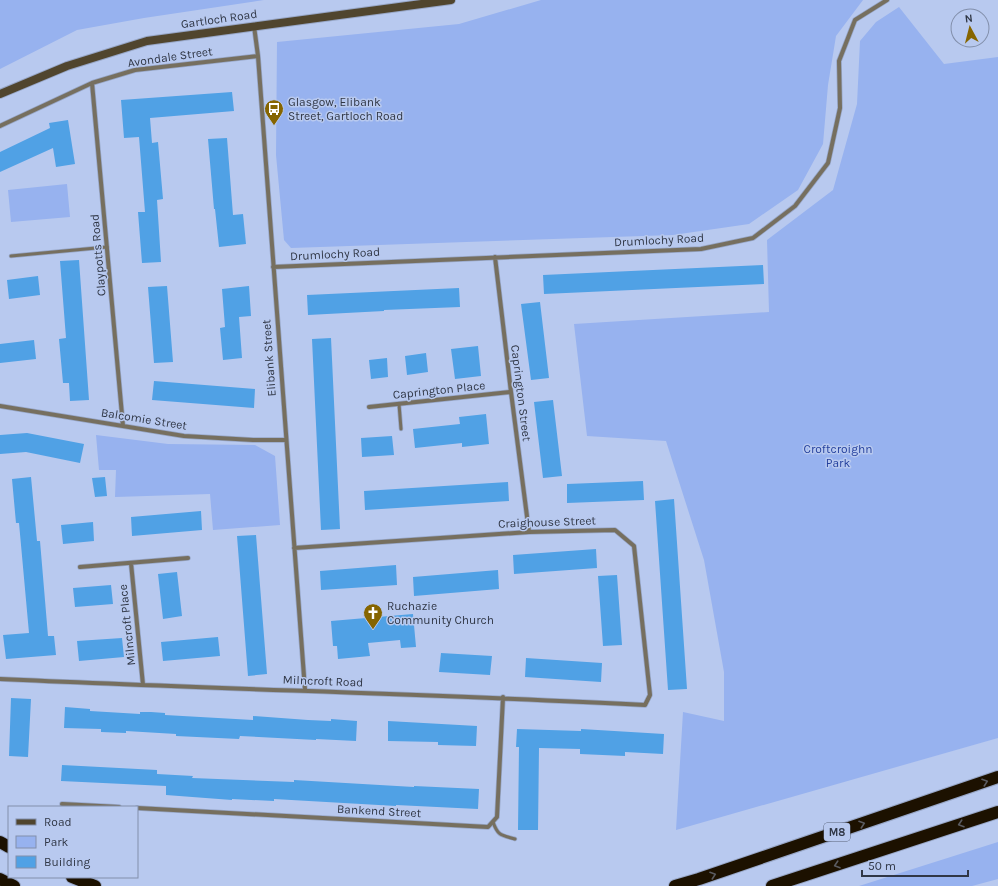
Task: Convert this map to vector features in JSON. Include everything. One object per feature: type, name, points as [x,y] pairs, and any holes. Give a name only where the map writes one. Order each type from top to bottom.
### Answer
[{"type":"highway","name":"M8","points":[[675,886],[707,877],[998,777]]},
{"type":"highway","points":[[772,886],[998,812]]},
{"type":"highway","points":[[75,878],[95,886]]},
{"type":"highway","points":[[0,879],[14,886]]},
{"type":"main road","name":"Gartloch Road","points":[[0,94],[67,66],[147,41],[451,0]]},
{"type":"street","name":"Drumlochy Road","points":[[273,267],[701,248],[753,238],[795,206],[828,163],[840,108],[839,61],[855,20],[887,0]]},
{"type":"street","name":"Elibank Street","points":[[254,26],[258,56],[305,690]]},
{"type":"street","name":"Avondale Street","points":[[0,126],[92,83],[135,70],[258,56]]},
{"type":"street","name":"Claypotts Road","points":[[92,83],[123,426]]},
{"type":"street","name":"Caprington Street","points":[[496,257],[529,532]]},
{"type":"street","name":"Caprington Place","points":[[369,407],[511,392]]},
{"type":"street","name":"Balcomie Street","points":[[0,406],[184,436],[253,440],[286,440]]},
{"type":"street","name":"Craighouse Street","points":[[294,548],[529,532],[615,530],[634,546],[650,695],[645,705]]},
{"type":"street","points":[[80,567],[188,558]]},
{"type":"street","name":"Milncroft Place","points":[[131,563],[143,685]]},
{"type":"street","name":"Milncroft Road","points":[[0,679],[503,697],[645,705]]},
{"type":"street","points":[[493,822],[497,817],[503,697]]},
{"type":"street","points":[[62,804],[101,806]]},
{"type":"street","name":"Bankend Street","points":[[138,808],[488,827],[493,822]]},
{"type":"lane","points":[[11,256],[107,246]]},
{"type":"lane","points":[[399,404],[401,429]]},
{"type":"lane","points":[[493,822],[497,832],[501,835],[515,839]]},
{"type":"green space","points":[[0,0],[264,0],[144,18],[77,30],[0,69]]},
{"type":"green space","points":[[541,0],[863,0],[836,36],[828,85],[823,144],[798,190],[749,224],[673,235],[291,248],[284,240],[276,155],[277,42],[459,24]]},
{"type":"green space","name":"Croftcroighn Park","points":[[899,7],[944,64],[998,57],[998,738],[676,830],[683,712],[724,721],[724,672],[704,560],[666,441],[587,436],[574,324],[769,312],[767,240],[833,190],[857,104],[860,41],[876,22]]},
{"type":"green space","points":[[67,184],[70,217],[11,222],[8,190]]},
{"type":"green space","points":[[96,435],[168,444],[255,445],[275,456],[280,525],[213,530],[210,494],[115,497],[116,470],[99,470]]},
{"type":"green space","points":[[998,842],[998,879],[972,886],[859,886]]},
{"type":"building","points":[[232,92],[234,111],[150,118],[152,143],[158,142],[163,199],[157,200],[161,262],[142,263],[138,212],[145,212],[139,137],[124,138],[121,100]]},
{"type":"building","points":[[68,120],[75,164],[56,167],[53,148],[0,172],[0,152],[50,128],[49,123]]},
{"type":"building","points":[[227,138],[233,215],[243,214],[246,244],[219,247],[208,139]]},
{"type":"building","points":[[79,260],[89,400],[70,401],[69,383],[63,383],[59,339],[66,338],[60,261]]},
{"type":"building","points":[[763,265],[764,284],[544,294],[543,275]]},
{"type":"building","points":[[38,276],[40,295],[9,299],[7,280]]},
{"type":"building","points":[[167,286],[173,362],[154,363],[148,287]]},
{"type":"building","points":[[249,286],[251,316],[239,317],[242,358],[223,360],[220,328],[225,327],[222,289]]},
{"type":"building","points":[[459,288],[460,307],[308,315],[307,295]]},
{"type":"building","points":[[540,302],[549,378],[531,380],[521,304]]},
{"type":"building","points":[[331,338],[340,529],[321,530],[312,339]]},
{"type":"building","points":[[34,340],[36,359],[0,363],[0,344]]},
{"type":"building","points":[[478,346],[481,376],[455,379],[451,349]]},
{"type":"building","points":[[426,353],[428,372],[407,375],[405,356]]},
{"type":"building","points":[[387,358],[388,377],[371,379],[369,360]]},
{"type":"building","points":[[154,381],[255,389],[254,408],[152,400]]},
{"type":"building","points":[[553,400],[562,476],[543,478],[534,402]]},
{"type":"building","points":[[486,414],[489,444],[462,447],[462,443],[415,448],[413,429],[460,424],[459,417]]},
{"type":"building","points":[[27,433],[84,444],[80,463],[26,452],[0,454],[0,435]]},
{"type":"building","points":[[392,436],[394,455],[362,457],[361,438]]},
{"type":"building","points":[[31,477],[37,541],[40,541],[48,636],[54,636],[56,655],[6,659],[3,635],[29,633],[19,523],[16,523],[12,479]]},
{"type":"building","points":[[105,477],[107,496],[95,497],[92,478]]},
{"type":"building","points":[[643,481],[644,500],[567,503],[567,484]]},
{"type":"building","points":[[508,482],[509,501],[365,510],[364,491]]},
{"type":"building","points":[[674,499],[687,689],[668,690],[655,501]]},
{"type":"building","points":[[201,511],[202,530],[132,536],[131,517]]},
{"type":"building","points":[[93,522],[94,541],[63,544],[61,525]]},
{"type":"building","points":[[256,535],[267,674],[248,676],[237,536]]},
{"type":"building","points":[[596,549],[597,568],[514,574],[513,555]]},
{"type":"building","points":[[396,565],[397,585],[321,590],[320,571]]},
{"type":"building","points":[[498,570],[499,589],[414,596],[413,577]]},
{"type":"building","points":[[177,572],[182,616],[163,619],[158,574]]},
{"type":"building","points":[[617,575],[622,645],[603,646],[598,576]]},
{"type":"building","points":[[111,585],[113,604],[75,607],[73,588]]},
{"type":"building","name":"Ruchazie Community Church","points":[[413,614],[416,647],[401,648],[400,640],[368,643],[370,656],[338,659],[337,646],[333,646],[331,621]]},
{"type":"building","points":[[218,637],[220,656],[163,661],[161,642]]},
{"type":"building","points":[[122,638],[124,657],[79,661],[77,641]]},
{"type":"building","points":[[441,653],[492,656],[490,675],[439,672]]},
{"type":"building","points":[[526,658],[602,663],[601,682],[525,677]]},
{"type":"building","points":[[11,698],[31,699],[28,757],[9,756]]},
{"type":"building","points":[[65,707],[90,709],[90,711],[140,714],[140,712],[151,712],[165,713],[165,715],[253,720],[253,716],[308,720],[331,721],[331,719],[357,721],[356,741],[240,736],[239,739],[176,736],[176,734],[126,731],[126,733],[101,732],[101,729],[64,728]]},
{"type":"building","points":[[388,721],[477,726],[476,746],[438,745],[438,742],[388,741]]},
{"type":"building","points":[[517,729],[581,731],[581,729],[664,734],[663,754],[625,752],[625,756],[580,754],[580,749],[539,748],[538,830],[518,830],[519,747],[516,747]]},
{"type":"building","points":[[62,765],[157,770],[157,774],[193,776],[192,778],[294,782],[294,780],[479,789],[478,809],[274,799],[274,801],[232,800],[166,795],[166,786],[61,781]]},
{"type":"place","name":"Glasgow, Elibank Street, Gartloch Road","points":[[274,126]]},
{"type":"place","name":"Ruchazie Community Church","points":[[373,630]]}]
